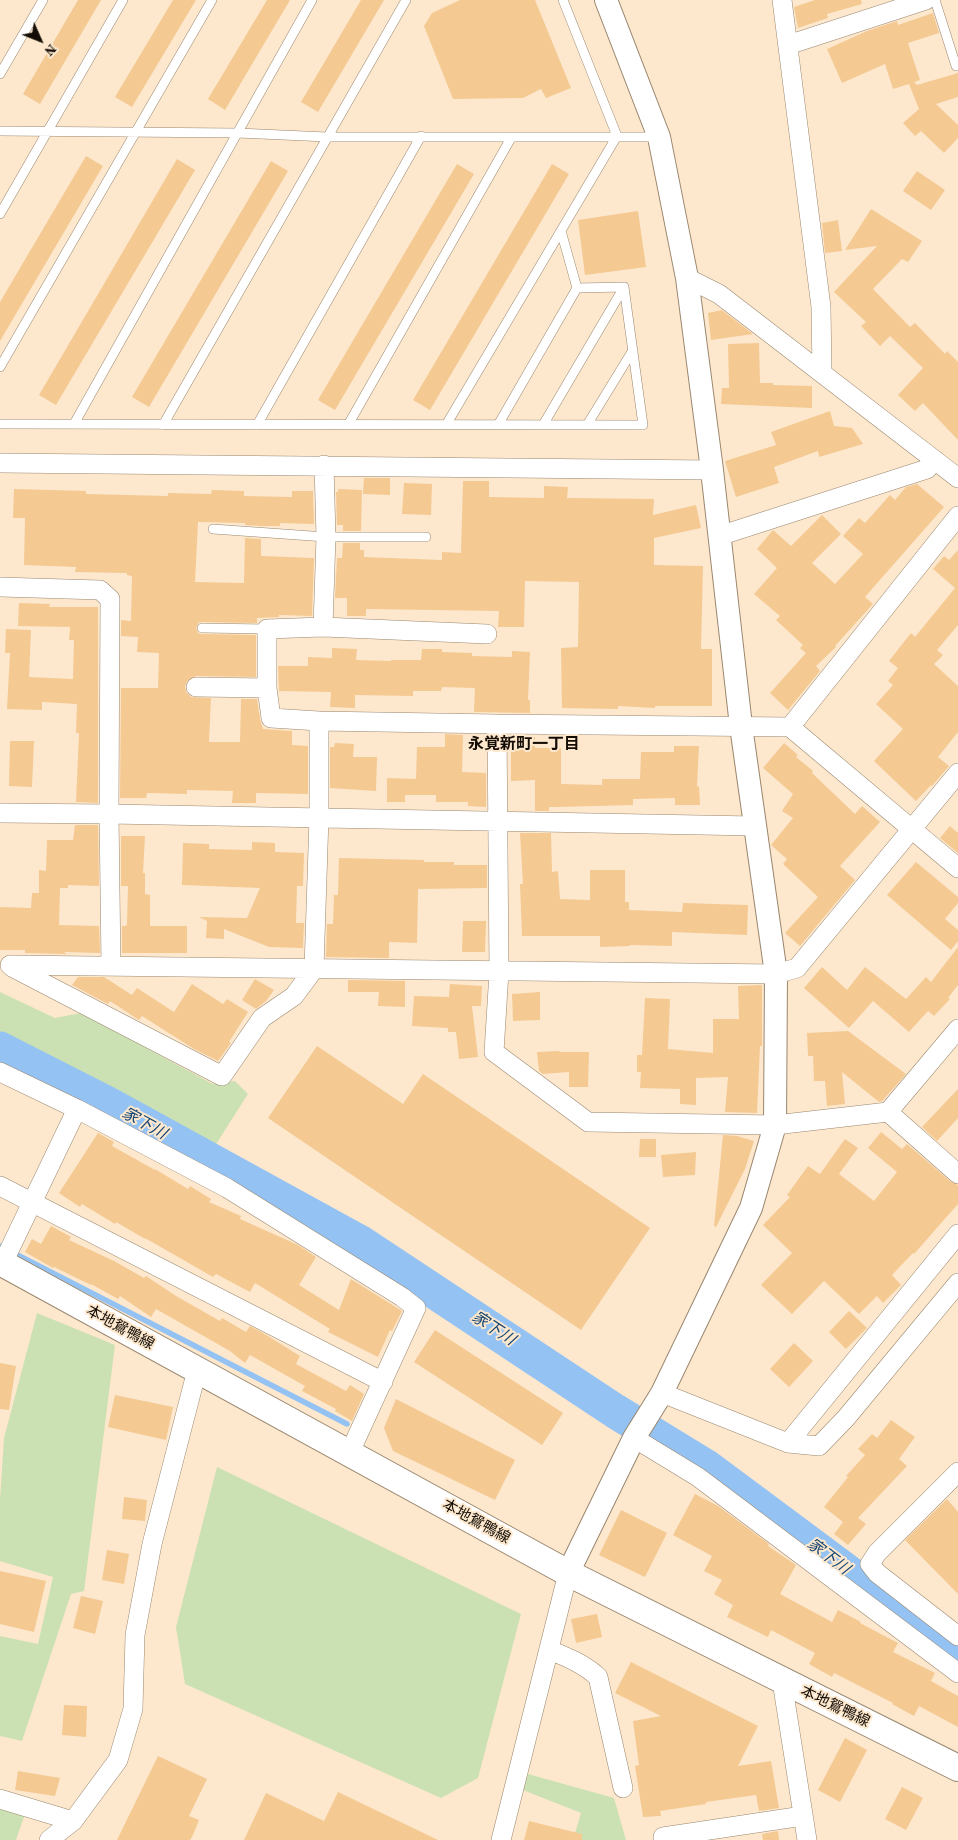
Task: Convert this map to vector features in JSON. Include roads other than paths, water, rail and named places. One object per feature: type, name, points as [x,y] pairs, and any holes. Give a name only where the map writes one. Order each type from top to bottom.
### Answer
[{"type":"main road","name":"本地鴛鴨線","points":[[2,1263],[568,1573],[958,1768]]},
{"type":"street","points":[[501,1840],[568,1573],[634,1438],[662,1393],[751,1208],[775,1125],[776,974],[741,726],[712,470],[687,278],[659,137],[606,0]]},
{"type":"street","points":[[782,0],[821,307],[822,373]]},
{"type":"street","points":[[788,45],[926,0]]},
{"type":"street","points":[[687,278],[719,294],[958,478]]},
{"type":"street","points":[[719,536],[927,469],[935,460]]},
{"type":"street","points":[[0,464],[324,465],[712,470]]},
{"type":"street","points":[[324,465],[326,537],[324,627]]},
{"type":"street","points":[[790,727],[958,516]]},
{"type":"street","points":[[0,587],[100,590],[110,599],[109,814],[111,966]]},
{"type":"street","points":[[487,634],[324,627],[267,629],[267,688],[271,718],[319,722],[790,727],[958,868]]},
{"type":"street","points":[[196,687],[267,688]]},
{"type":"street","points":[[5,963],[222,1076],[262,1018],[294,996],[314,969],[319,722]]},
{"type":"street","points":[[497,724],[499,972],[494,1052],[588,1122],[775,1125],[888,1112],[958,1029]]},
{"type":"street","points":[[5,963],[499,972],[776,974],[797,968],[958,773]]},
{"type":"street","points":[[0,813],[497,820],[754,826]]},
{"type":"street","points":[[0,1072],[78,1109],[227,1188],[402,1297],[416,1308],[349,1454]]},
{"type":"street","points":[[2,1263],[78,1109]]},
{"type":"street","points":[[888,1112],[958,1174]]},
{"type":"street","points":[[0,1186],[383,1382]]},
{"type":"street","points":[[788,1443],[958,1234]]},
{"type":"street","points":[[662,1393],[788,1443],[819,1446],[846,1418],[958,1283]]},
{"type":"street","points":[[49,1840],[73,1821],[118,1760],[133,1709],[135,1635],[152,1544],[197,1370]]},
{"type":"street","points":[[634,1438],[698,1477],[958,1673]]},
{"type":"street","points":[[957,1475],[877,1553],[870,1564],[877,1573],[958,1636]]},
{"type":"street","points":[[549,1650],[572,1658],[589,1668],[598,1678],[623,1788]]},
{"type":"street","points":[[782,1681],[807,1840]]},
{"type":"street","points":[[0,1799],[73,1821]]},
{"type":"street","points":[[663,1837],[803,1816]]},
{"type":"lane","points":[[0,74],[43,0]]},
{"type":"lane","points":[[0,214],[123,0]]},
{"type":"lane","points":[[0,368],[212,0]]},
{"type":"lane","points":[[74,424],[312,0]]},
{"type":"lane","points":[[163,424],[406,0]]},
{"type":"lane","points":[[563,0],[617,136]]},
{"type":"lane","points":[[935,0],[956,66]]},
{"type":"lane","points":[[0,131],[238,133],[328,137],[659,137]]},
{"type":"lane","points":[[257,424],[421,136]]},
{"type":"lane","points":[[446,425],[617,136]]},
{"type":"lane","points":[[348,425],[511,138]]},
{"type":"lane","points":[[498,425],[577,288],[561,230]]},
{"type":"lane","points":[[577,288],[624,288]]},
{"type":"lane","points":[[0,424],[643,425],[624,288]]},
{"type":"lane","points":[[543,425],[624,288]]},
{"type":"lane","points":[[587,425],[633,350]]},
{"type":"lane","points":[[213,529],[326,537],[426,537]]},
{"type":"lane","points":[[202,628],[267,629]]},
{"type":"waterway","name":"家下川","points":[[0,1049],[108,1104],[361,1243],[615,1411],[708,1468],[958,1654]]},
{"type":"waterway","points":[[0,1246],[347,1424]]},
{"type":"district","name":"永覚新町一丁目","points":[[524,745]]}]
